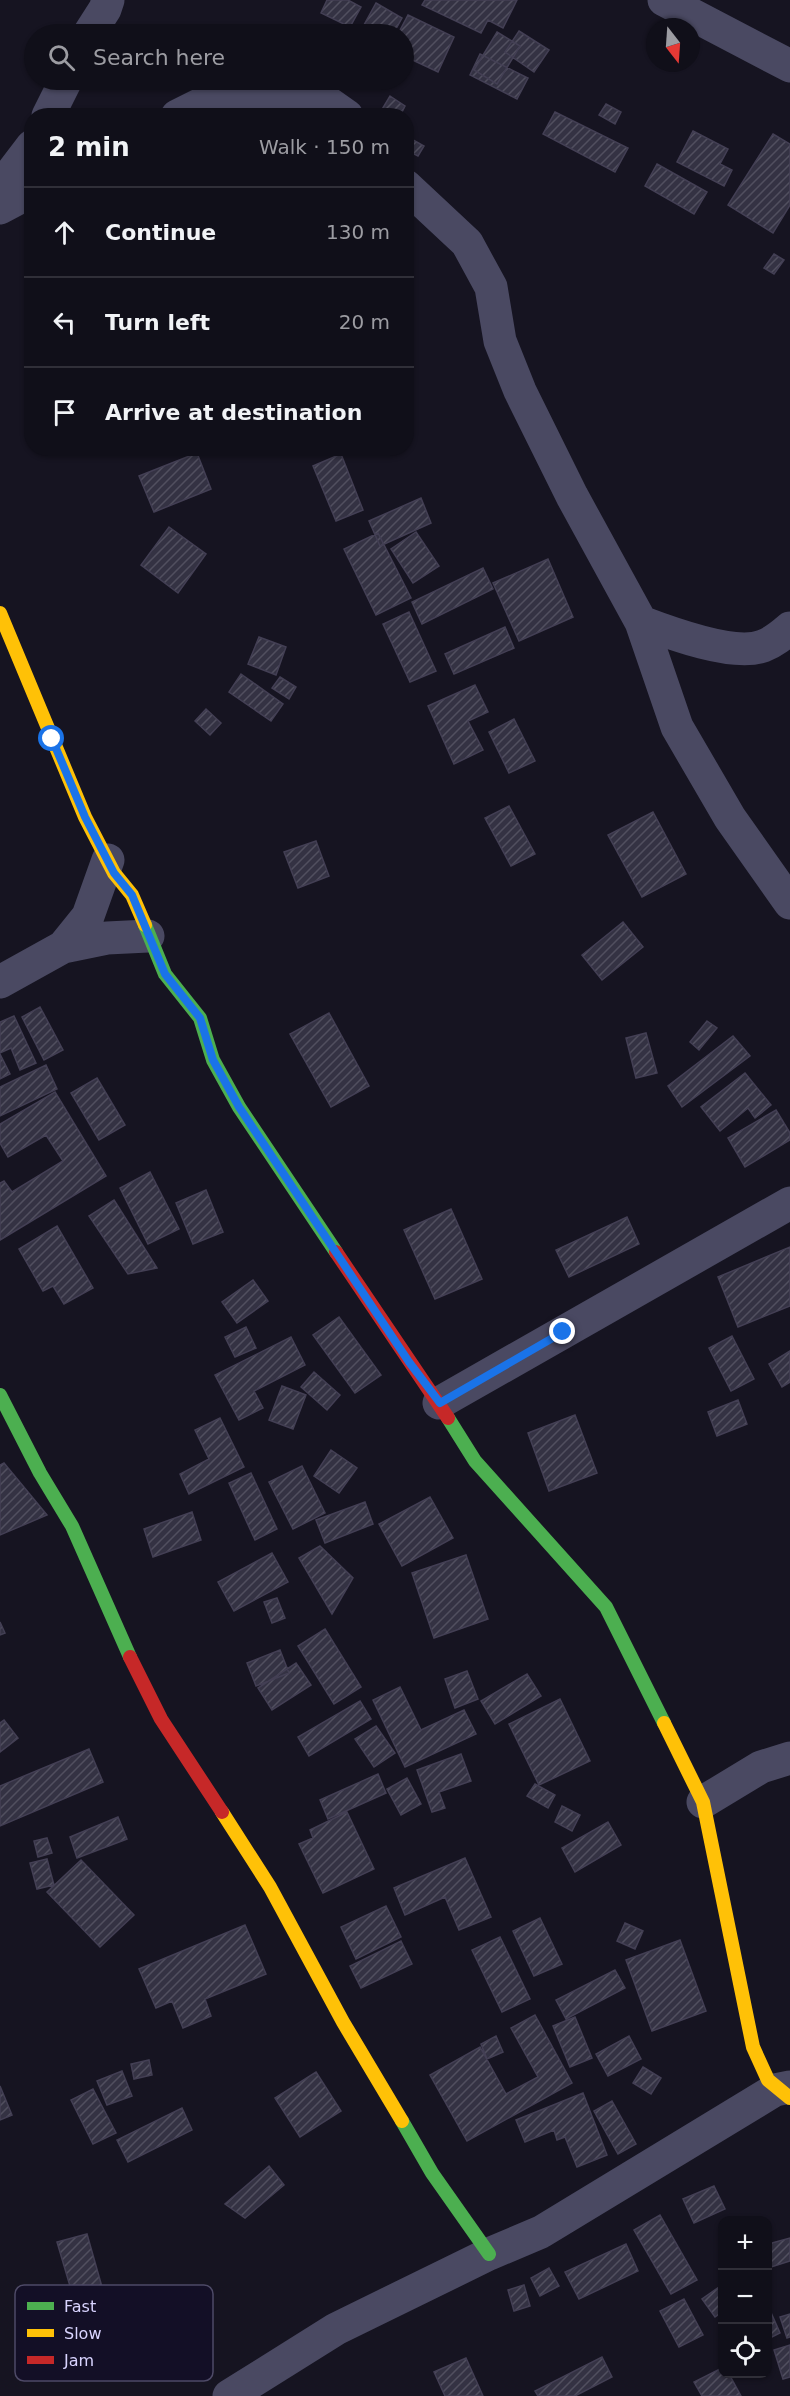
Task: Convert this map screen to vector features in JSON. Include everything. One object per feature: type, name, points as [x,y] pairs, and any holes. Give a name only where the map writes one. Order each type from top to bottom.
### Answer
[{"type":"street","points":[[95,24],[108,0]]},
{"type":"street","points":[[664,0],[790,66]]},
{"type":"street","points":[[52,108],[61,90]]},
{"type":"street","points":[[193,108],[203,103],[240,96],[305,99],[330,104],[336,108]]},
{"type":"street","points":[[0,188],[24,156]]},
{"type":"street","points":[[414,193],[467,243],[491,287],[500,341],[520,391],[572,496],[641,622],[676,727],[730,818],[790,903]]},
{"type":"street","points":[[0,208],[24,196]]},
{"type":"street","points":[[0,613],[85,817],[114,873],[132,895],[165,974],[200,1018],[213,1060],[239,1107],[409,1362],[440,1403],[476,1461],[606,1607],[703,1802],[750,2037],[758,2062],[785,2092],[541,2232],[489,2254],[336,2329],[229,2396]]},
{"type":"street","points":[[641,622],[686,638],[747,649],[762,647],[786,636]]},
{"type":"street","points":[[63,947],[88,916],[108,860]]},
{"type":"street","points":[[0,982],[63,947],[107,938],[148,936]]},
{"type":"street","points":[[440,1403],[790,1203]]},
{"type":"street","points":[[0,1395],[40,1473],[72,1526],[139,1677],[161,1719],[270,1887],[343,2022],[432,2173],[489,2254]]},
{"type":"street","points":[[703,1802],[761,1767],[790,1758]]},
{"type":"building","points":[[327,0],[348,0],[361,7],[352,24],[344,24],[321,13]]},
{"type":"building","points":[[425,0],[517,0],[503,28],[488,20],[481,33],[422,5]]},
{"type":"building","points":[[376,3],[402,18],[399,24],[365,24]]},
{"type":"building","points":[[408,15],[454,37],[438,72],[414,61],[414,24],[403,24]]},
{"type":"building","points":[[519,31],[549,50],[534,72],[505,52]]},
{"type":"building","points":[[497,32],[520,46],[497,84],[474,70]]},
{"type":"building","points":[[480,54],[528,78],[517,99],[470,75]]},
{"type":"building","points":[[390,96],[405,106],[404,108],[383,108]]},
{"type":"building","points":[[606,104],[621,112],[615,124],[599,115]]},
{"type":"building","points":[[555,112],[628,148],[615,172],[543,134]]},
{"type":"building","points":[[693,131],[728,149],[720,164],[732,170],[724,186],[677,162]]},
{"type":"building","points":[[773,134],[790,144],[790,205],[773,233],[728,205]]},
{"type":"building","points":[[414,140],[424,146],[418,156],[414,154]]},
{"type":"building","points":[[657,164],[707,192],[694,214],[645,186]]},
{"type":"building","points":[[774,254],[784,260],[774,274],[764,268]]},
{"type":"building","points":[[189,456],[198,456],[211,489],[154,512],[139,476]]},
{"type":"building","points":[[342,456],[363,510],[336,521],[313,466]]},
{"type":"building","points":[[421,498],[431,523],[380,546],[369,521]]},
{"type":"building","points":[[169,527],[206,554],[178,593],[141,565]]},
{"type":"building","points":[[416,532],[439,566],[413,583],[391,549]]},
{"type":"building","points":[[378,533],[411,598],[376,615],[344,549]]},
{"type":"building","points":[[548,559],[573,617],[519,641],[493,583]]},
{"type":"building","points":[[483,568],[493,589],[422,624],[412,602]]},
{"type":"building","points":[[409,612],[436,671],[410,682],[383,624]]},
{"type":"building","points":[[505,627],[514,648],[454,674],[445,654]]},
{"type":"building","points":[[259,637],[286,647],[276,675],[248,664]]},
{"type":"building","points":[[241,674],[283,704],[271,721],[229,692]]},
{"type":"building","points":[[280,677],[296,687],[289,699],[272,688]]},
{"type":"building","points":[[475,685],[488,712],[468,721],[483,750],[454,764],[428,706]]},
{"type":"building","points":[[206,709],[221,723],[210,735],[195,721]]},
{"type":"building","points":[[514,719],[535,761],[509,773],[489,732]]},
{"type":"building","points":[[509,806],[535,854],[511,866],[485,818]]},
{"type":"building","points":[[653,812],[686,874],[642,897],[608,835]]},
{"type":"building","points":[[316,841],[329,876],[298,888],[284,852]]},
{"type":"building","points":[[623,922],[643,947],[602,980],[582,955]]},
{"type":"building","points":[[40,1007],[63,1050],[44,1060],[22,1017]]},
{"type":"building","points":[[329,1013],[369,1086],[331,1107],[290,1034]]},
{"type":"building","points":[[14,1016],[36,1063],[20,1070],[11,1048],[0,1053],[0,1022]]},
{"type":"building","points":[[707,1021],[717,1028],[699,1050],[690,1042]]},
{"type":"building","points":[[646,1033],[657,1073],[636,1078],[626,1038]]},
{"type":"building","points":[[733,1036],[750,1056],[682,1107],[668,1086]]},
{"type":"building","points":[[0,1054],[10,1074],[0,1079]]},
{"type":"building","points":[[46,1065],[57,1089],[0,1116],[0,1087]]},
{"type":"building","points":[[745,1073],[771,1105],[755,1118],[748,1108],[720,1131],[701,1107]]},
{"type":"building","points":[[97,1078],[125,1125],[99,1140],[71,1093]]},
{"type":"building","points":[[55,1092],[106,1176],[0,1240],[0,1183],[4,1181],[12,1192],[63,1161],[46,1135],[8,1157],[0,1143],[0,1124]]},
{"type":"building","points":[[776,1110],[790,1133],[790,1140],[745,1167],[728,1138]]},
{"type":"building","points":[[150,1172],[179,1229],[148,1244],[120,1188]]},
{"type":"building","points":[[206,1190],[223,1232],[193,1244],[176,1203]]},
{"type":"building","points":[[114,1200],[157,1268],[128,1274],[89,1216]]},
{"type":"building","points":[[451,1209],[482,1279],[435,1299],[404,1230]]},
{"type":"building","points":[[627,1217],[639,1244],[569,1277],[556,1250]]},
{"type":"building","points":[[57,1226],[93,1288],[64,1304],[53,1286],[43,1291],[19,1249]]},
{"type":"building","points":[[790,1247],[790,1306],[738,1327],[718,1277]]},
{"type":"building","points":[[253,1280],[268,1301],[237,1323],[222,1302]]},
{"type":"building","points":[[339,1317],[381,1375],[355,1393],[313,1335]]},
{"type":"building","points":[[246,1327],[256,1348],[235,1357],[225,1337]]},
{"type":"building","points":[[732,1336],[754,1379],[731,1391],[709,1348]]},
{"type":"building","points":[[291,1337],[305,1365],[254,1391],[263,1408],[239,1420],[215,1375]]},
{"type":"building","points":[[790,1351],[790,1382],[782,1387],[769,1364]]},
{"type":"building","points":[[314,1372],[340,1395],[327,1410],[301,1387]]},
{"type":"building","points":[[282,1386],[306,1395],[293,1429],[269,1420]]},
{"type":"building","points":[[738,1400],[747,1424],[717,1436],[708,1412]]},
{"type":"building","points":[[575,1415],[597,1473],[549,1491],[528,1433]]},
{"type":"building","points":[[220,1418],[244,1467],[189,1494],[180,1474],[209,1459],[195,1430]]},
{"type":"building","points":[[331,1450],[357,1468],[339,1493],[314,1476]]},
{"type":"building","points":[[4,1463],[47,1515],[0,1535],[0,1465]]},
{"type":"building","points":[[302,1466],[325,1513],[293,1529],[269,1482]]},
{"type":"building","points":[[251,1473],[277,1529],[255,1540],[229,1483]]},
{"type":"building","points":[[430,1497],[453,1538],[402,1566],[379,1524]]},
{"type":"building","points":[[365,1502],[373,1524],[325,1543],[316,1520]]},
{"type":"building","points":[[192,1512],[201,1540],[153,1557],[144,1529]]},
{"type":"building","points":[[320,1546],[353,1578],[332,1614],[299,1558]]},
{"type":"building","points":[[272,1553],[288,1582],[234,1611],[218,1582]]},
{"type":"building","points":[[466,1555],[488,1619],[434,1638],[412,1573]]},
{"type":"building","points":[[277,1598],[285,1618],[272,1623],[264,1602]]},
{"type":"building","points":[[0,1622],[5,1633],[0,1635]]},
{"type":"building","points":[[325,1629],[361,1687],[334,1704],[298,1646]]},
{"type":"building","points":[[280,1650],[289,1673],[256,1686],[247,1663]]},
{"type":"building","points":[[296,1663],[311,1685],[272,1710],[258,1688]]},
{"type":"building","points":[[467,1671],[478,1699],[455,1708],[445,1679]]},
{"type":"building","points":[[527,1674],[541,1696],[495,1724],[481,1701]]},
{"type":"building","points":[[400,1687],[421,1730],[464,1710],[476,1734],[405,1767],[373,1700]]},
{"type":"building","points":[[560,1699],[590,1761],[539,1785],[509,1724]]},
{"type":"building","points":[[360,1701],[371,1719],[309,1756],[298,1737]]},
{"type":"building","points":[[4,1720],[18,1738],[0,1752],[0,1723]]},
{"type":"building","points":[[376,1726],[395,1753],[374,1767],[355,1739]]},
{"type":"building","points":[[89,1749],[103,1782],[0,1826],[0,1786]]},
{"type":"building","points":[[461,1754],[471,1781],[439,1792],[445,1808],[432,1812],[417,1770]]},
{"type":"building","points":[[378,1774],[386,1793],[328,1819],[320,1800]]},
{"type":"building","points":[[407,1778],[421,1804],[401,1815],[387,1789]]},
{"type":"building","points":[[535,1784],[555,1795],[548,1808],[527,1796]]},
{"type":"building","points":[[562,1806],[580,1815],[572,1831],[555,1822]]},
{"type":"building","points":[[347,1812],[374,1869],[323,1893],[299,1844],[313,1838],[310,1830]]},
{"type":"building","points":[[118,1817],[127,1839],[77,1858],[70,1837]]},
{"type":"building","points":[[608,1822],[621,1845],[575,1872],[562,1848]]},
{"type":"building","points":[[47,1838],[52,1853],[38,1857],[34,1841]]},
{"type":"building","points":[[465,1858],[491,1917],[459,1930],[445,1897],[405,1915],[394,1888]]},
{"type":"building","points":[[47,1859],[54,1885],[37,1889],[30,1863]]},
{"type":"building","points":[[81,1860],[134,1915],[100,1947],[47,1892]]},
{"type":"building","points":[[386,1906],[401,1937],[356,1959],[341,1927]]},
{"type":"building","points":[[540,1918],[562,1964],[534,1976],[513,1931]]},
{"type":"building","points":[[625,1923],[643,1931],[635,1949],[617,1941]]},
{"type":"building","points":[[245,1925],[266,1974],[205,1999],[211,2016],[183,2028],[172,2001],[156,2008],[139,1969]]},
{"type":"building","points":[[500,1937],[530,1999],[502,2012],[472,1950]]},
{"type":"building","points":[[680,1940],[706,2011],[652,2031],[626,1960]]},
{"type":"building","points":[[401,1941],[412,1964],[361,1988],[350,1966]]},
{"type":"building","points":[[615,1970],[625,1988],[566,2019],[556,2000]]},
{"type":"building","points":[[535,2015],[572,2083],[467,2141],[430,2075],[480,2047],[506,2094],[538,2077],[511,2028]]},
{"type":"building","points":[[575,2017],[592,2058],[570,2067],[553,2026]]},
{"type":"building","points":[[496,2036],[503,2052],[487,2059],[481,2044]]},
{"type":"building","points":[[629,2036],[641,2059],[608,2076],[596,2054]]},
{"type":"building","points":[[149,2060],[152,2075],[134,2079],[131,2064]]},
{"type":"building","points":[[643,2067],[661,2078],[651,2094],[633,2083]]},
{"type":"building","points":[[122,2071],[132,2096],[107,2105],[97,2081]]},
{"type":"building","points":[[316,2072],[341,2111],[300,2137],[275,2098]]},
{"type":"building","points":[[0,2086],[12,2115],[0,2120]]},
{"type":"building","points":[[93,2089],[116,2133],[93,2144],[71,2100]]},
{"type":"building","points":[[583,2093],[607,2155],[577,2167],[565,2137],[557,2140],[554,2130],[525,2142],[516,2120]]},
{"type":"building","points":[[612,2101],[636,2144],[618,2154],[594,2111]]},
{"type":"building","points":[[182,2108],[192,2130],[128,2162],[117,2140]]},
{"type":"building","points":[[269,2166],[284,2185],[245,2218],[225,2204]]},
{"type":"building","points":[[714,2186],[725,2209],[694,2223],[683,2199]]},
{"type":"building","points":[[660,2215],[697,2280],[671,2294],[634,2230]]},
{"type":"building","points":[[87,2234],[101,2285],[70,2285],[57,2242]]},
{"type":"building","points":[[790,2238],[790,2261],[772,2267],[772,2243]]},
{"type":"building","points":[[626,2244],[638,2271],[579,2299],[565,2272]]},
{"type":"building","points":[[549,2268],[559,2286],[540,2296],[531,2278]]},
{"type":"building","points":[[524,2285],[530,2306],[514,2311],[508,2290]]},
{"type":"building","points":[[718,2288],[718,2315],[715,2317],[702,2299]]},
{"type":"building","points":[[684,2299],[703,2335],[679,2347],[660,2311]]},
{"type":"building","points":[[790,2314],[790,2337],[787,2338],[780,2317]]},
{"type":"building","points":[[772,2315],[780,2333],[772,2337]]},
{"type":"building","points":[[790,2345],[790,2377],[783,2379],[774,2350]]},
{"type":"building","points":[[602,2357],[612,2377],[575,2396],[538,2396],[535,2391]]},
{"type":"building","points":[[466,2358],[483,2396],[445,2396],[434,2372]]},
{"type":"building","points":[[718,2370],[718,2378],[731,2378],[741,2396],[702,2396],[694,2382]]},
{"type":"traffic: fast","points":[[145,925],[165,974],[200,1018],[213,1060],[239,1107],[336,1252]]},
{"type":"traffic: fast","points":[[0,1395],[40,1473],[72,1526],[130,1657]]},
{"type":"traffic: fast","points":[[448,1418],[475,1461],[606,1607],[664,1723]]},
{"type":"traffic: fast","points":[[402,2121],[432,2173],[489,2254]]},
{"type":"traffic: slow","points":[[0,613],[85,817],[114,873],[132,895],[145,925]]},
{"type":"traffic: slow","points":[[664,1723],[703,1802],[753,2047],[768,2080],[790,2098]]},
{"type":"traffic: slow","points":[[222,1812],[270,1887],[343,2022],[402,2121]]},
{"type":"traffic: jam","points":[[336,1252],[448,1418]]},
{"type":"traffic: jam","points":[[130,1657],[161,1719],[222,1812]]},
{"type":"route","points":[[52,739],[85,817],[114,873],[132,895],[165,974],[200,1018],[213,1060],[239,1107],[409,1362],[440,1403],[563,1332]]}]
